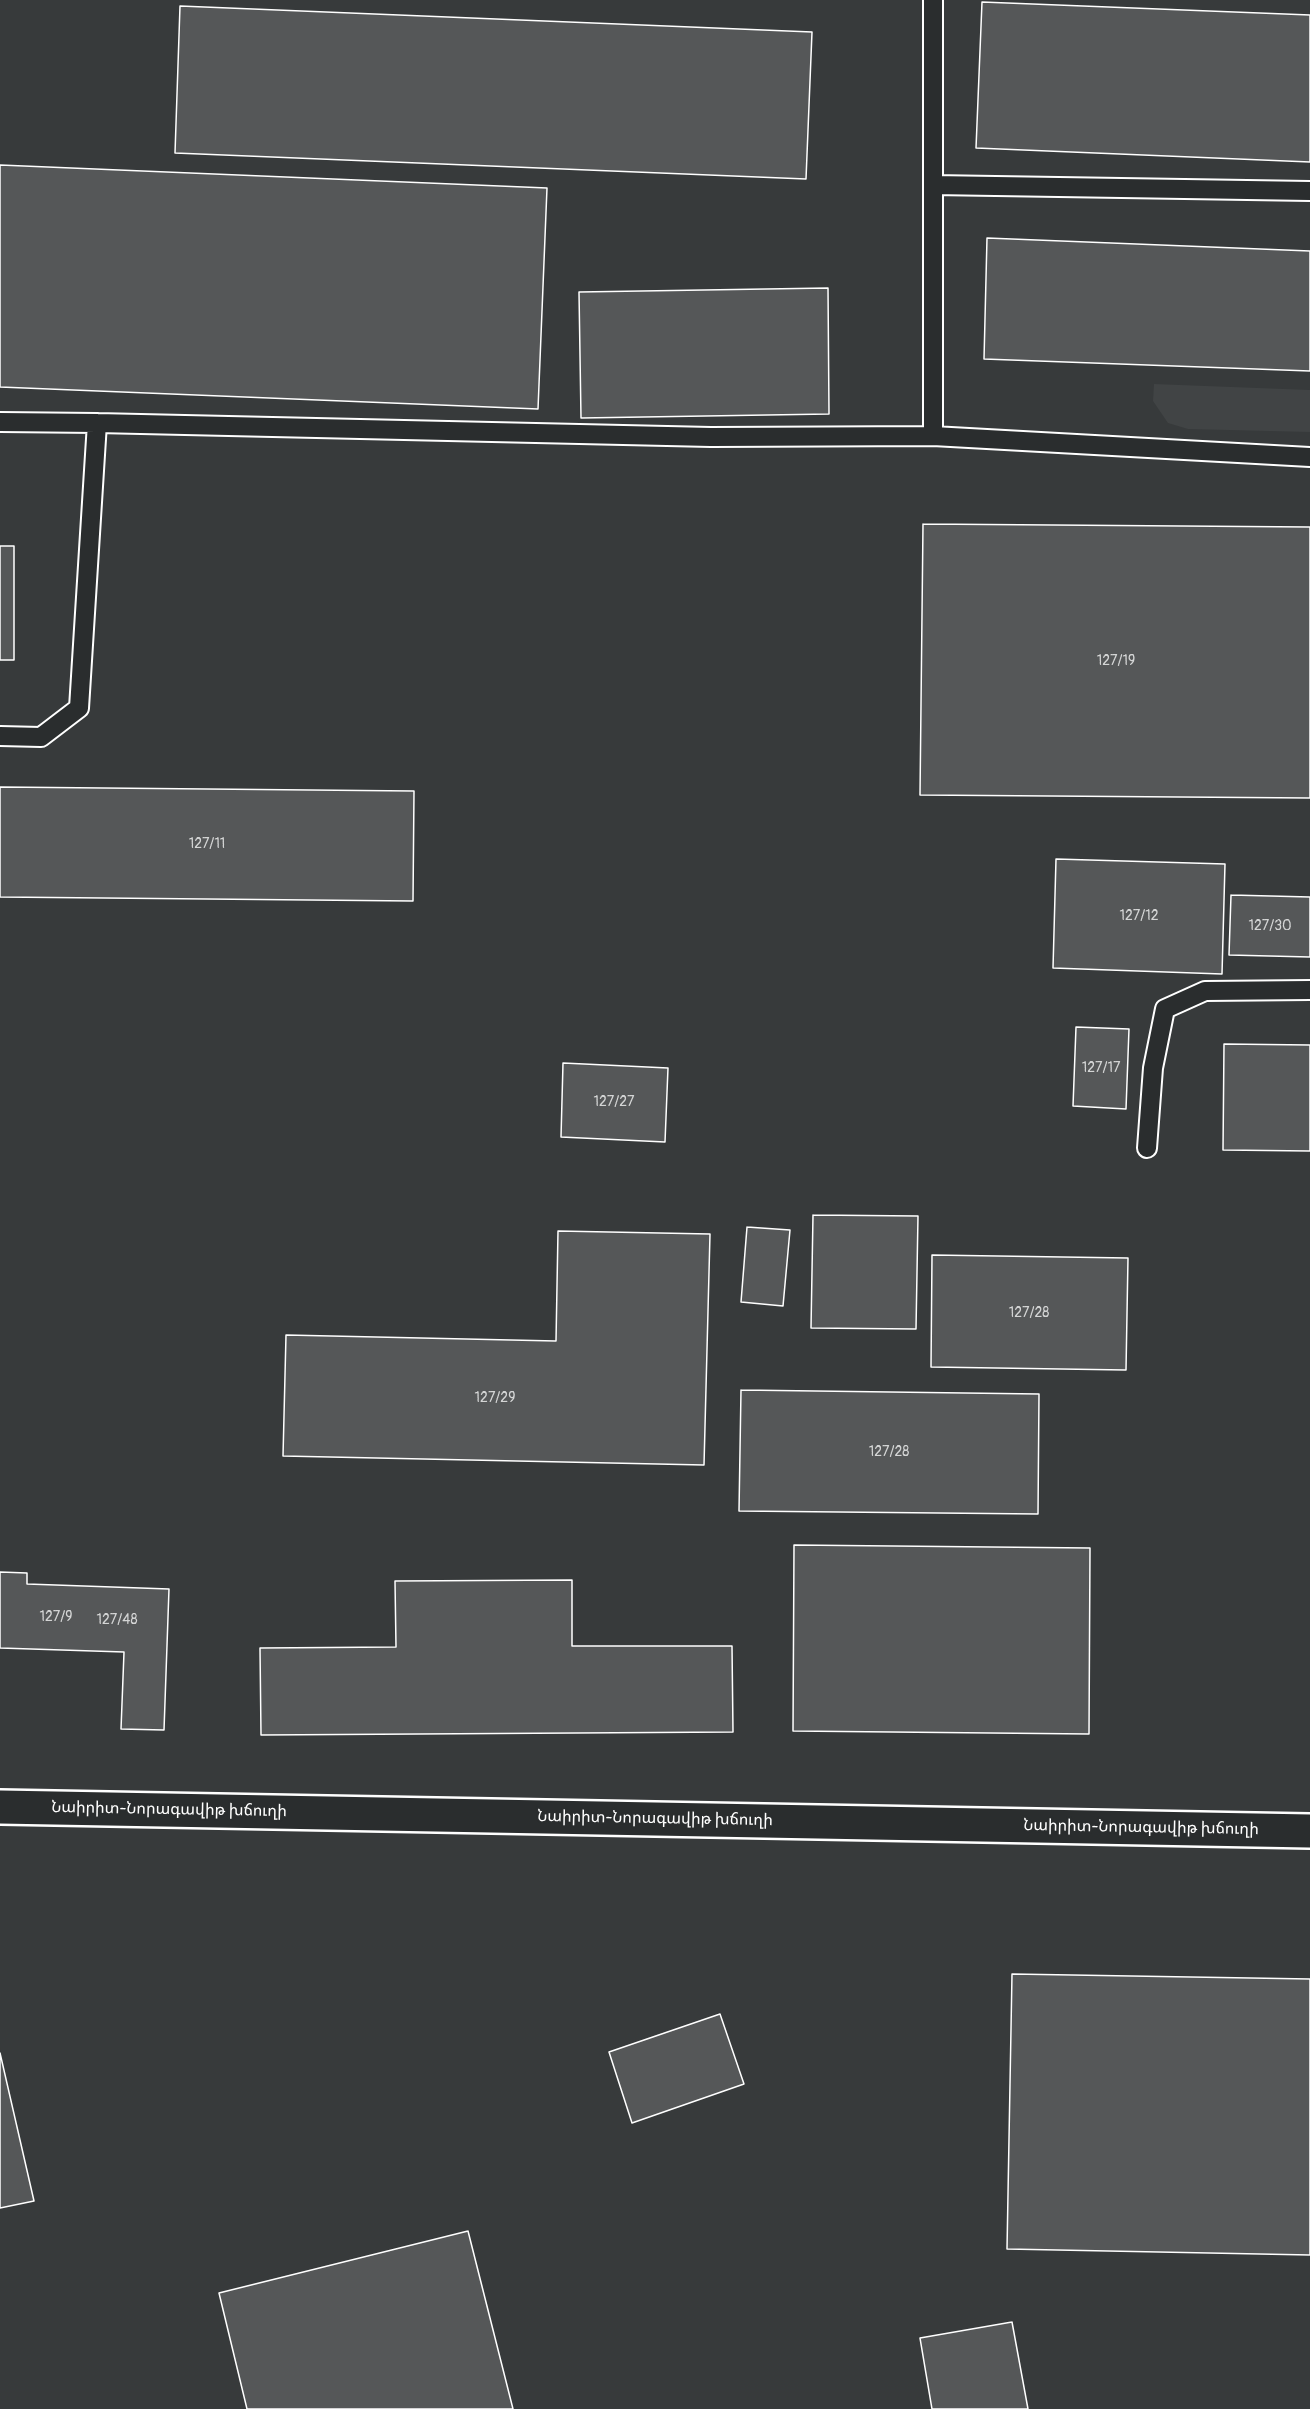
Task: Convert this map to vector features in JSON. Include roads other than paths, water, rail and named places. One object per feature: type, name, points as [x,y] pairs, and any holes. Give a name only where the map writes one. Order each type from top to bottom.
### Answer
[{"type":"street","name":"Նաիրիտ-Նորագավիթ խճուղի","points":[[0,1807],[1310,1831]]},
{"type":"lane","points":[[933,0],[933,436]]},
{"type":"lane","points":[[933,185],[1310,191]]},
{"type":"lane","points":[[0,422],[700,436],[933,436],[1310,457]]},
{"type":"lane","points":[[0,736],[41,736],[79,708],[97,423]]},
{"type":"lane","points":[[1147,1148],[1153,1068],[1165,1009],[1205,991],[1310,990]]}]
